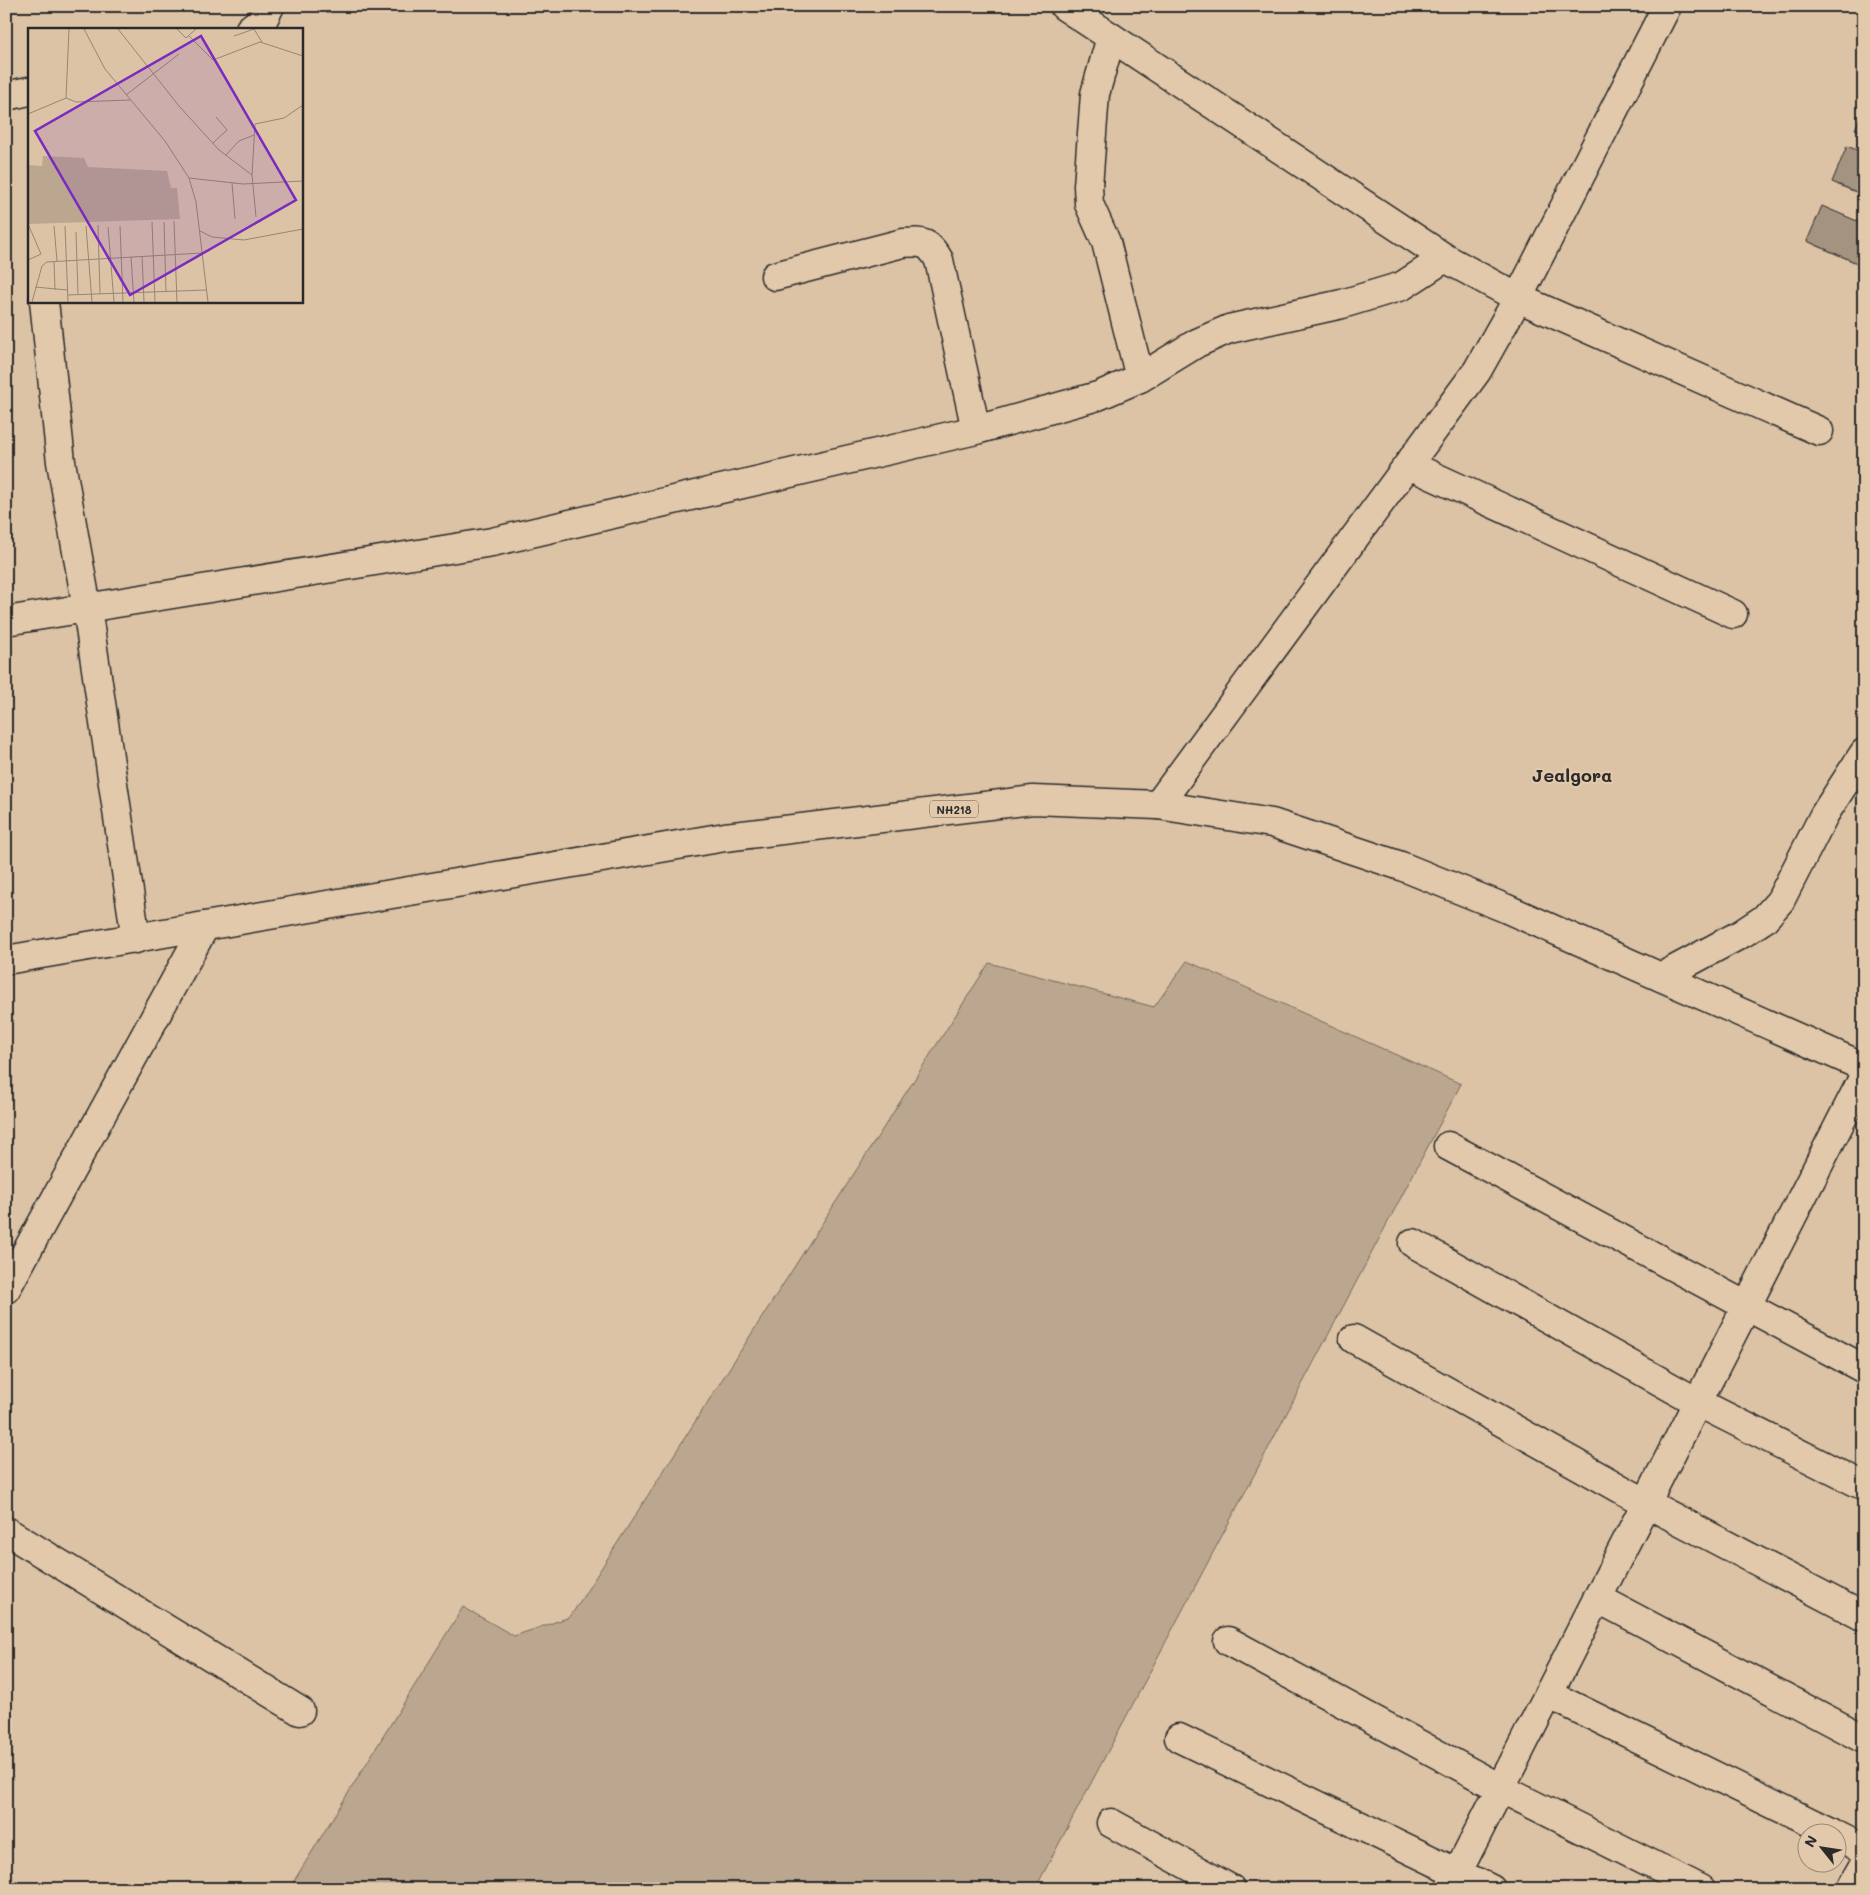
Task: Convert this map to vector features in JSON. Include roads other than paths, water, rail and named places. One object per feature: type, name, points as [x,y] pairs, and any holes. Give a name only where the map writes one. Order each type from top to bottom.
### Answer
[{"type":"main road","points":[[251,28],[264,18],[270,6]]},
{"type":"main road","points":[[1064,6],[1445,258],[1518,298],[1819,431]]},
{"type":"main road","points":[[1158,805],[1478,371],[1518,298],[1667,6]]},
{"type":"main road","points":[[1111,37],[1095,94],[1088,186],[1089,204],[1106,242],[1140,378]]},
{"type":"main road","points":[[6,96],[28,91]]},
{"type":"main road","points":[[775,276],[903,243],[922,242],[932,249],[939,260],[976,430]]},
{"type":"main road","points":[[6,621],[492,542],[976,430],[1065,407],[1098,396],[1140,378],[1197,343],[1229,329],[1377,295],[1402,286],[1445,258]]},
{"type":"main road","points":[[44,302],[61,462],[87,608],[136,939]]},
{"type":"main road","points":[[1409,465],[1733,614]]},
{"type":"main road","points":[[1660,977],[1743,933],[1770,913],[1780,901],[1824,815],[1864,753]]},
{"type":"main road","name":"NH218","points":[[6,960],[636,851],[804,827],[1033,800],[1158,805],[1272,823],[1392,863],[1505,908],[1864,1067]]},
{"type":"main road","points":[[6,1289],[205,926]]},
{"type":"main road","points":[[1453,1881],[1864,1076]]},
{"type":"main road","points":[[1448,1146],[1864,1369]]},
{"type":"main road","points":[[1413,1243],[1697,1402],[1864,1486]]},
{"type":"main road","points":[[1354,1339],[1646,1503],[1864,1617]]},
{"type":"main road","points":[[6,1531],[300,1711]]},
{"type":"main road","points":[[1598,1598],[1864,1739]]},
{"type":"main road","points":[[1228,1641],[1500,1788],[1701,1889]]},
{"type":"main road","points":[[1548,1694],[1810,1822]]},
{"type":"main road","points":[[1178,1738],[1453,1881],[1491,1889]]},
{"type":"main road","points":[[1111,1823],[1231,1889]]},
{"type":"main road","points":[[1848,1841],[1864,1849]]},
{"type":"main road","points":[[1851,1889],[1864,1866]]},
{"type":"district","name":"Jealgora","points":[[1572,775]]}]
